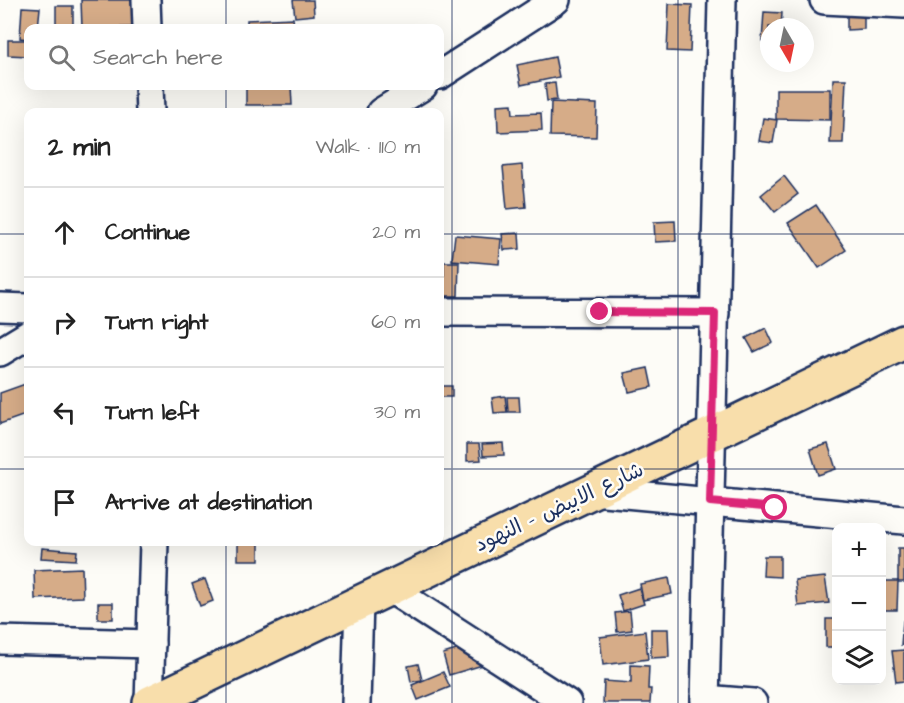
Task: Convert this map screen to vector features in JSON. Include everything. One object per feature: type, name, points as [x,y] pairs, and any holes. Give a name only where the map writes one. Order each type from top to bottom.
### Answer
[{"type":"highway","name":"شارع الابيض - النهود","points":[[149,703],[904,342]]},
{"type":"street","points":[[146,0],[147,24]]},
{"type":"street","points":[[444,72],[556,0]]},
{"type":"street","points":[[722,0],[705,701],[753,703]]},
{"type":"street","points":[[824,0],[904,4]]},
{"type":"street","points":[[149,90],[150,108]]},
{"type":"street","points":[[387,108],[417,90]]},
{"type":"street","points":[[0,307],[24,308]]},
{"type":"street","points":[[444,312],[715,313]]},
{"type":"street","points":[[0,352],[24,337]]},
{"type":"street","points":[[593,491],[904,520]]},
{"type":"street","points":[[149,703],[154,546]]},
{"type":"street","points":[[389,588],[567,703]]},
{"type":"street","points":[[356,703],[359,602]]},
{"type":"street","points":[[0,640],[151,644]]},
{"type":"building","points":[[81,0],[148,0],[149,24],[82,24]]},
{"type":"building","points":[[293,0],[313,0],[314,15],[295,17]]},
{"type":"building","points":[[669,4],[692,5],[690,52],[667,51]]},
{"type":"building","points":[[56,6],[73,6],[73,24],[56,24]]},
{"type":"building","points":[[22,7],[40,8],[38,24],[24,24],[24,38],[20,38]]},
{"type":"building","points":[[764,12],[782,13],[782,18],[764,18]]},
{"type":"building","points":[[847,14],[864,14],[864,29],[847,30]]},
{"type":"building","points":[[293,18],[294,24],[247,24],[247,20]]},
{"type":"building","points":[[8,40],[24,40],[24,56],[8,55]]},
{"type":"building","points":[[555,57],[559,77],[521,85],[517,65]]},
{"type":"building","points":[[833,79],[846,79],[843,143],[830,143]]},
{"type":"building","points":[[555,83],[557,100],[547,101],[545,84]]},
{"type":"building","points":[[776,89],[830,89],[830,120],[776,119]]},
{"type":"building","points":[[246,90],[291,90],[292,105],[246,105]]},
{"type":"building","points":[[551,102],[597,104],[596,137],[550,136]]},
{"type":"building","points":[[512,104],[513,114],[541,113],[542,130],[498,132],[497,105]]},
{"type":"building","points":[[763,118],[777,120],[773,143],[759,141]]},
{"type":"building","points":[[522,165],[526,207],[507,209],[503,167]]},
{"type":"building","points":[[784,176],[798,194],[775,212],[761,195]]},
{"type":"building","points":[[816,205],[846,250],[819,268],[788,223]]},
{"type":"building","points":[[675,221],[676,241],[655,242],[654,222]]},
{"type":"building","points":[[519,233],[520,249],[504,250],[502,234]]},
{"type":"building","points":[[455,235],[501,239],[499,264],[452,260]]},
{"type":"building","points":[[444,262],[459,262],[458,296],[444,296]]},
{"type":"building","points":[[766,328],[773,343],[754,352],[746,338]]},
{"type":"building","points":[[648,368],[652,387],[629,392],[624,373]]},
{"type":"building","points":[[24,384],[24,415],[0,424],[0,393]]},
{"type":"building","points":[[444,386],[452,386],[452,397],[444,397]]},
{"type":"building","points":[[505,396],[507,412],[494,413],[492,398]]},
{"type":"building","points":[[507,397],[519,397],[520,412],[508,412]]},
{"type":"building","points":[[503,443],[504,455],[483,456],[482,444]]},
{"type":"building","points":[[467,444],[479,444],[481,460],[467,461]]},
{"type":"building","points":[[828,444],[836,469],[818,475],[810,449]]},
{"type":"building","points":[[238,546],[259,546],[259,560],[238,560]]},
{"type":"building","points":[[42,548],[77,551],[76,560],[41,558]]},
{"type":"building","points":[[898,548],[904,548],[904,582],[898,582]]},
{"type":"building","points":[[764,556],[780,556],[780,577],[763,576]]},
{"type":"building","points":[[82,568],[83,597],[35,599],[34,570]]},
{"type":"building","points":[[825,577],[829,603],[798,606],[795,580]]},
{"type":"building","points":[[669,578],[672,594],[643,600],[640,584]]},
{"type":"building","points":[[205,579],[213,601],[200,606],[192,584]]},
{"type":"building","points":[[886,581],[898,581],[897,610],[886,610]]},
{"type":"building","points":[[639,588],[644,604],[623,611],[618,595]]},
{"type":"building","points":[[98,603],[113,603],[113,619],[98,619]]},
{"type":"building","points":[[630,611],[632,630],[617,632],[615,613]]},
{"type":"building","points":[[826,619],[832,619],[832,647],[826,647]]},
{"type":"building","points":[[903,621],[904,645],[901,645]]},
{"type":"building","points":[[651,629],[668,629],[669,657],[651,658]]},
{"type":"building","points":[[645,631],[648,659],[603,665],[600,637]]},
{"type":"building","points":[[480,643],[486,664],[449,675],[443,654]]},
{"type":"building","points":[[904,650],[904,681],[896,682],[892,651]]},
{"type":"building","points":[[418,664],[422,680],[411,682],[408,666]]},
{"type":"building","points":[[631,665],[649,666],[650,703],[603,703],[604,681],[631,683]]},
{"type":"building","points":[[443,672],[450,687],[418,700],[412,685]]},
{"type":"route","points":[[600,312],[715,313],[710,502],[775,508]]}]
